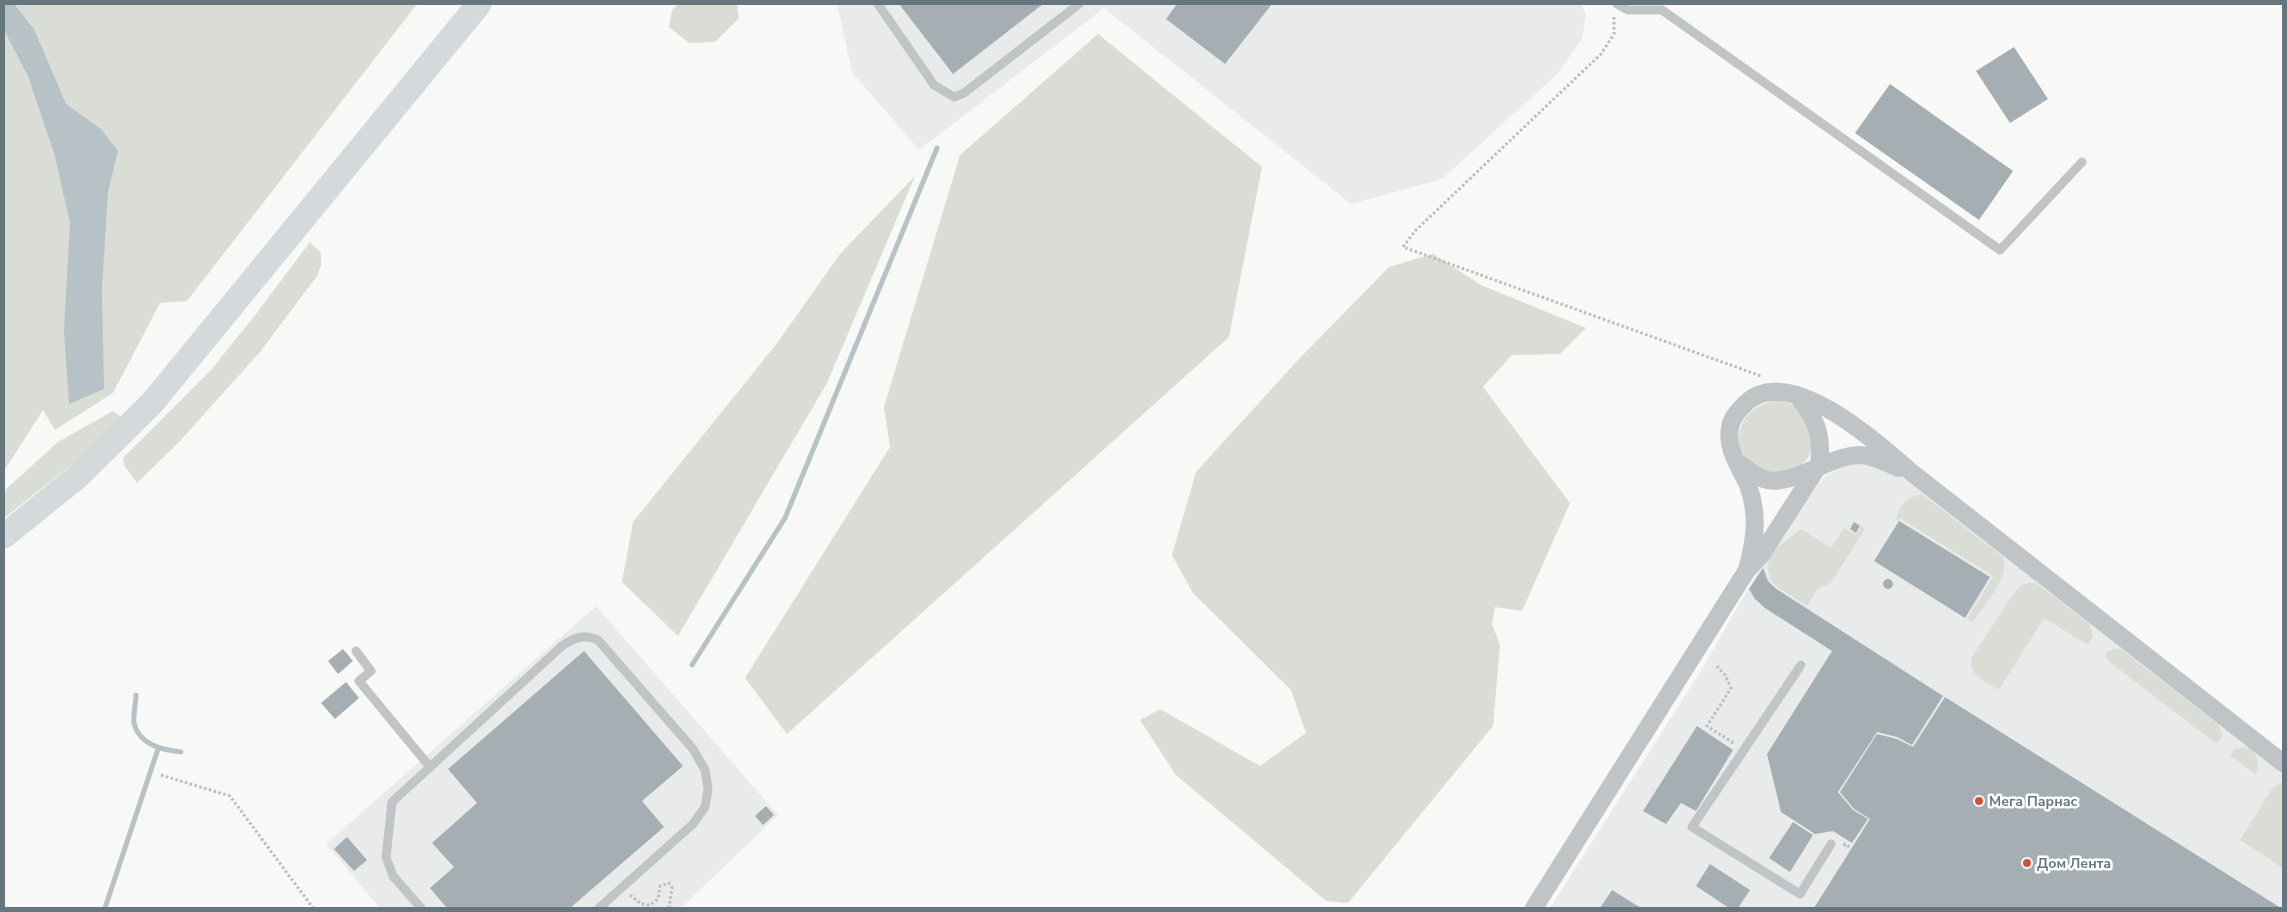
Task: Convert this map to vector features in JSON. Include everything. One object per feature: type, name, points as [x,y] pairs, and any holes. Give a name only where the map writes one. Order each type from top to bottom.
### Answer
[{"type":"main road","points":[[4,536],[78,477],[152,402],[479,4]]},
{"type":"street","points":[[1746,570],[1756,531],[1755,508],[1748,485],[1730,446],[1730,427],[1737,411],[1750,399],[1767,392],[1789,393],[1816,402],[1879,444],[1911,472],[2283,763]]},
{"type":"street","points":[[1534,908],[1746,570],[1762,555],[1819,465],[1821,448],[1818,427],[1789,393]]},
{"type":"street","points":[[1736,462],[1766,480],[1780,480],[1846,456],[1860,455],[1911,472]]},
{"type":"lane","points":[[878,4],[934,85],[954,96],[964,93],[1079,4]]},
{"type":"lane","points":[[1616,8],[1662,10],[2000,250],[2082,162]]},
{"type":"lane","points":[[421,908],[393,876],[386,856],[392,802],[563,645],[576,637],[588,636],[598,640],[693,749],[705,770],[708,789],[706,807],[693,824],[599,908]]},
{"type":"lane","points":[[356,651],[372,671],[358,681],[430,767]]},
{"type":"lane","points":[[1801,665],[1692,827],[1800,894],[1831,844]]},
{"type":"path","points":[[1616,8],[1614,34],[1601,54],[1414,231],[1403,248],[1763,377],[1789,393]]},
{"type":"path","points":[[1717,666],[1725,675],[1730,688],[1707,726],[1743,750]]},
{"type":"path","points":[[161,775],[230,796],[313,908]]},
{"type":"path","points":[[640,908],[640,904],[655,903],[658,899],[660,886],[664,883],[669,883],[672,888],[669,908]]},
{"type":"shaded area","points":[[4,4],[417,4],[187,301],[160,303],[113,393],[55,430],[43,410],[4,471]]},
{"type":"shaded area","points":[[4,4],[14,4],[34,29],[66,104],[101,129],[118,151],[108,192],[102,288],[104,389],[69,404],[64,331],[70,222],[54,153],[28,76],[4,30]]},
{"type":"shaded area","points":[[678,4],[737,4],[739,18],[715,42],[689,43],[669,27],[672,10]]},
{"type":"shaded area","points":[[837,4],[1581,4],[1586,15],[1582,39],[1557,74],[1442,179],[1351,204],[1104,8],[919,150],[852,72]]},
{"type":"shaded area","points":[[1098,34],[1262,167],[1229,337],[787,734],[745,678],[890,447],[884,407],[960,155]]},
{"type":"shaded area","points":[[915,176],[827,383],[678,636],[622,582],[633,522],[778,342],[840,254]]},
{"type":"shaded area","points":[[310,242],[321,253],[321,265],[317,276],[260,352],[180,441],[137,483],[124,465],[123,458],[211,370]]},
{"type":"shaded area","points":[[1433,254],[1481,285],[1586,328],[1560,354],[1512,355],[1483,387],[1570,503],[1522,611],[1495,607],[1492,624],[1500,645],[1493,726],[1348,903],[1326,901],[1176,775],[1140,720],[1160,709],[1260,766],[1306,733],[1291,690],[1193,593],[1172,555],[1196,472],[1297,361],[1389,267]]},
{"type":"shaded area","points":[[1777,400],[1793,404],[1799,410],[1811,433],[1813,442],[1810,454],[1803,464],[1793,470],[1782,473],[1770,473],[1758,469],[1749,462],[1742,452],[1739,433],[1746,417],[1752,411],[1768,402]]},
{"type":"shaded area","points":[[113,411],[122,417],[74,463],[4,518],[4,491],[58,442]]},
{"type":"shaded area","points":[[1848,464],[1870,464],[1907,479],[2283,772],[2283,908],[1550,908],[1702,669],[1777,538],[1825,476]]},
{"type":"shaded area","points":[[1918,495],[1923,495],[2003,557],[2003,574],[1995,591],[1973,622],[1967,619],[1993,576],[1900,518],[1898,521],[1896,520],[1899,510],[1905,502]]},
{"type":"shaded area","points":[[1862,526],[1865,529],[1830,584],[1818,588],[1807,606],[1777,587],[1771,580],[1768,571],[1769,554],[1801,529],[1831,548],[1844,528],[1856,535]]},
{"type":"shaded area","points":[[2036,583],[2090,624],[2093,636],[2088,645],[2044,618],[2000,688],[1997,689],[1982,680],[1974,672],[1971,663],[1972,657],[2016,590],[2022,585]]},
{"type":"shaded area","points":[[596,606],[778,815],[681,908],[380,908],[326,844]]},
{"type":"shaded area","points":[[2115,648],[2122,650],[2219,725],[2222,734],[2220,741],[2214,742],[2107,660],[2105,653]]},
{"type":"shaded area","points":[[2242,747],[2255,753],[2258,761],[2256,775],[2230,755],[2235,749]]},
{"type":"shaded area","points":[[2283,782],[2283,868],[2240,840],[2273,787]]},
{"type":"building","points":[[899,4],[1043,4],[953,74]]},
{"type":"building","points":[[1177,4],[1272,4],[1225,64],[1166,19]]},
{"type":"building","points":[[2014,47],[2048,99],[2010,123],[1976,71]]},
{"type":"building","points":[[1890,84],[2013,171],[1979,220],[1855,133]]},
{"type":"building","points":[[1899,521],[1990,577],[1965,618],[1874,561]]},
{"type":"building","points":[[1854,522],[1860,526],[1856,533],[1850,529]]},
{"type":"building","points":[[1763,568],[1768,581],[1775,588],[1943,696],[1912,745],[1897,737],[1877,732],[1838,792],[1853,810],[1868,819],[1852,843],[1833,831],[1815,834],[1781,812],[1767,754],[1832,651],[1765,608],[1755,599],[1749,589]]},
{"type":"building","points":[[1888,579],[1893,584],[1888,589],[1883,584]]},
{"type":"building","points":[[343,649],[353,661],[338,674],[328,661]]},
{"type":"building","points":[[584,651],[683,766],[642,801],[664,827],[570,908],[447,908],[430,888],[454,867],[432,843],[477,803],[448,769]]},
{"type":"building","points":[[346,682],[359,698],[335,719],[321,703]]},
{"type":"building","name":"Мега Парнас","points":[[1945,697],[2281,908],[1814,908],[1870,819],[1854,809],[1840,792],[1877,734],[1897,739],[1913,747]]},
{"type":"building","points":[[1697,726],[1733,750],[1696,811],[1681,803],[1666,824],[1643,811]]},
{"type":"building","points":[[766,806],[774,815],[763,825],[755,816]]},
{"type":"building","points":[[1793,822],[1813,835],[1790,872],[1769,858]]},
{"type":"building","points":[[347,837],[367,860],[354,871],[334,849]]},
{"type":"building","points":[[1710,864],[1750,890],[1738,908],[1729,908],[1696,886]]},
{"type":"building","points":[[1612,890],[1641,908],[1600,908]]},
{"type":"waterway","points":[[692,665],[785,518],[937,148]]},
{"type":"waterway","points":[[136,695],[134,723],[141,737],[160,748],[181,752]]},
{"type":"waterway","points":[[105,908],[158,749]]},
{"type":"place","name":"Мега Парнас","points":[[1979,801]]},
{"type":"place","name":"Дом Лента","points":[[2027,863]]}]
